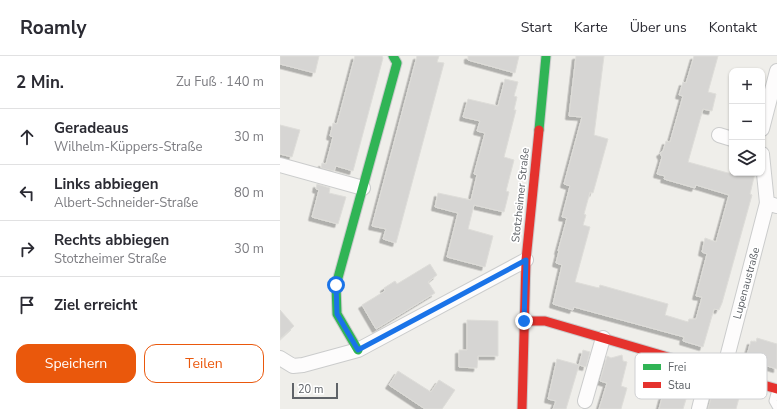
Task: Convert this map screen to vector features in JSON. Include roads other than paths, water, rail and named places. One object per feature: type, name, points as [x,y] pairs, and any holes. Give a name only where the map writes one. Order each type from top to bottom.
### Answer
[{"type":"street","points":[[358,350],[337,314],[336,285],[395,70],[396,63],[393,56]]},
{"type":"street","name":"Stotzheimer Straße","points":[[522,409],[526,260],[546,56]]},
{"type":"street","points":[[765,117],[777,71]]},
{"type":"street","points":[[280,165],[363,188]]},
{"type":"street","points":[[765,169],[772,204]]},
{"type":"street","name":"Lupenaustraße","points":[[729,353],[772,204]]},
{"type":"street","points":[[280,358],[293,366],[303,365],[358,350],[526,260]]},
{"type":"street","points":[[524,321],[545,321],[654,353]]},
{"type":"street","points":[[585,401],[603,338]]},
{"type":"street","points":[[699,409],[702,399]]},
{"type":"lane","points":[[776,389],[773,401],[777,408]]}]
